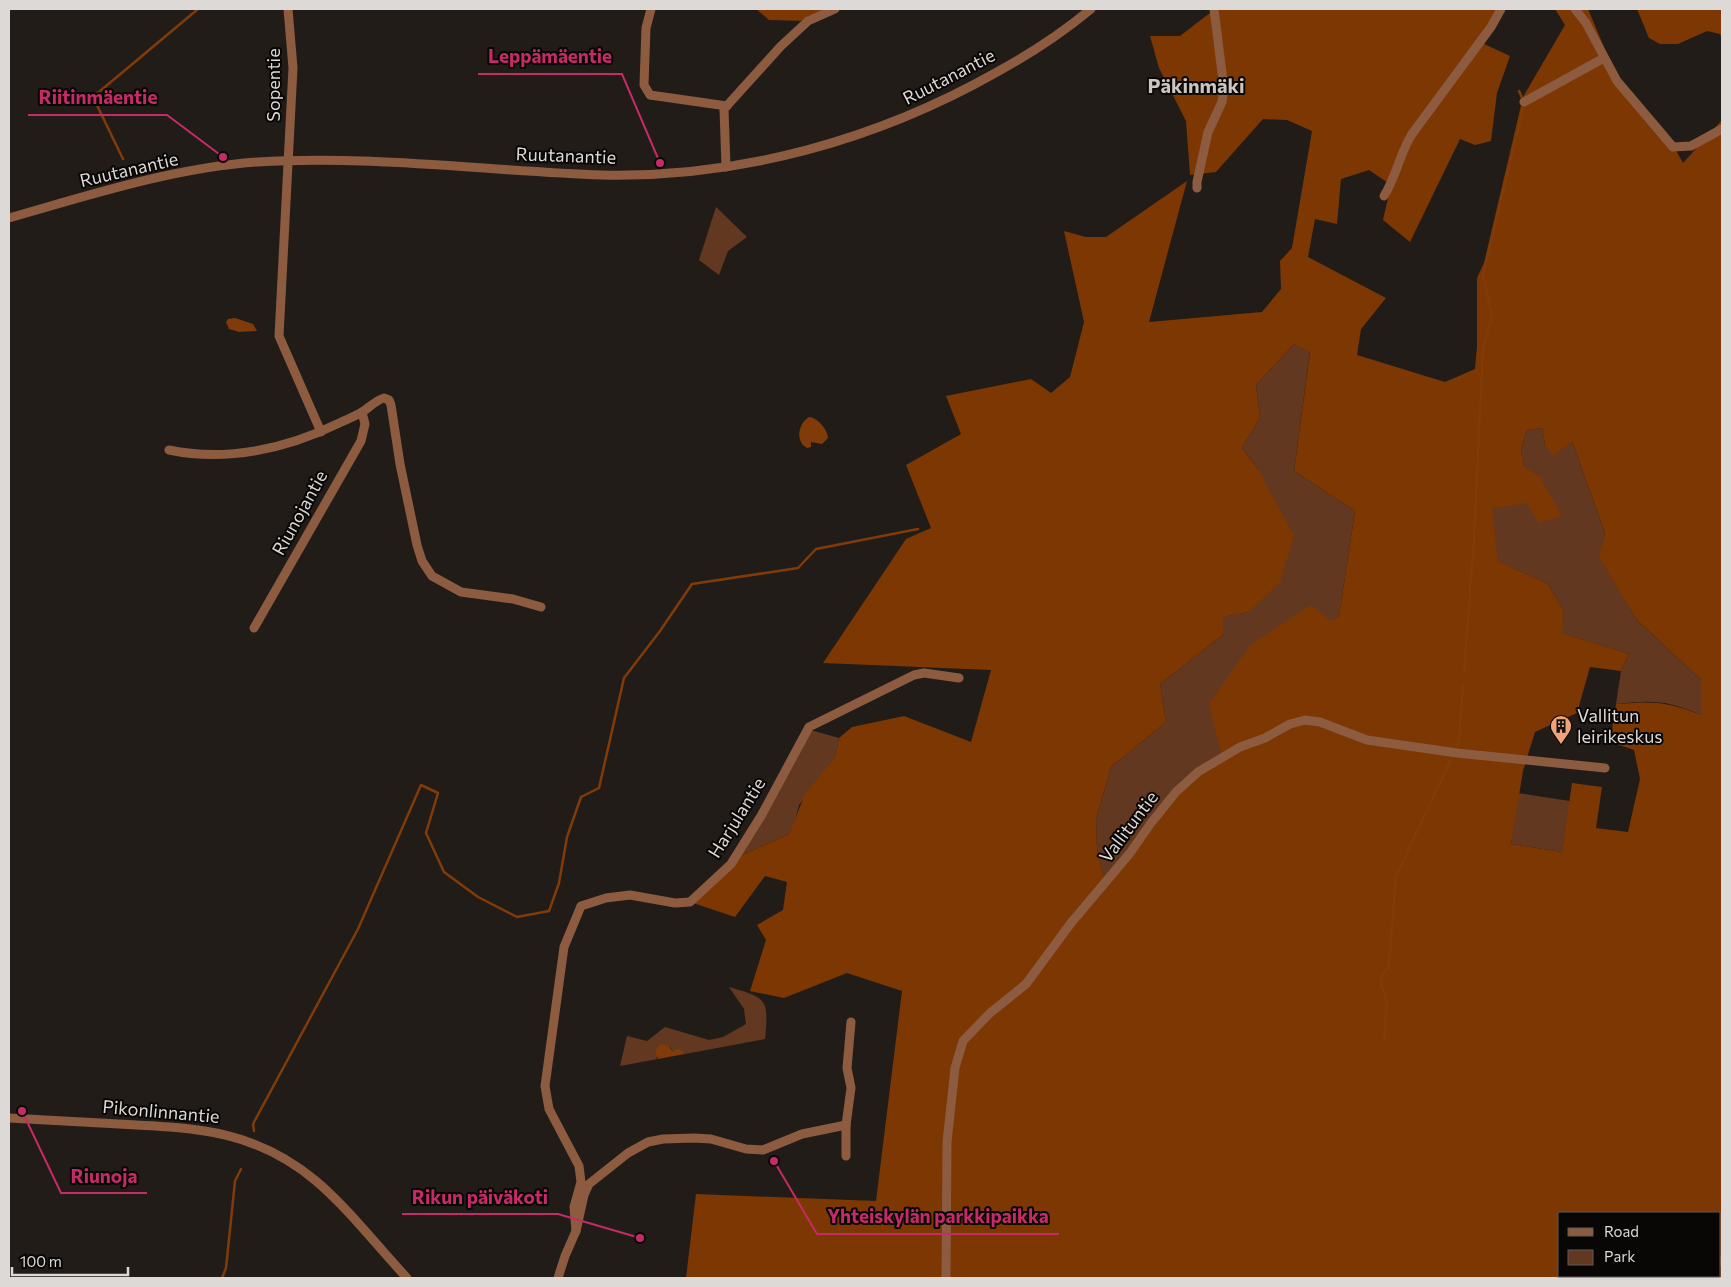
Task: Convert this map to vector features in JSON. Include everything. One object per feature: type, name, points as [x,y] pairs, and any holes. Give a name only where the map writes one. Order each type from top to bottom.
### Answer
[{"type":"street","name":"Sopentie","points":[[288,9],[293,68],[279,336],[321,432]]},
{"type":"street","points":[[651,9],[646,28],[644,85],[650,95],[727,106]]},
{"type":"street","points":[[726,167],[724,109],[781,46],[808,22],[835,9]]},
{"type":"street","name":"Ruutanantie","points":[[9,218],[171,175],[256,162],[379,162],[605,175],[661,174],[726,167],[783,157],[827,145],[904,119],[971,87],[1014,63],[1054,37],[1091,9]]},
{"type":"street","points":[[1197,188],[1198,174],[1208,132],[1222,102],[1224,89],[1214,9]]},
{"type":"street","points":[[1384,196],[1391,185],[1401,153],[1412,134],[1491,27],[1501,9]]},
{"type":"street","points":[[1576,9],[1586,23],[1617,81],[1673,147],[1691,146],[1722,128]]},
{"type":"street","points":[[1524,102],[1604,58]]},
{"type":"street","points":[[169,450],[193,455],[214,455],[284,446],[321,432],[362,412],[381,399],[389,400],[416,545],[422,562],[432,576],[445,585],[461,592],[513,599],[541,607]]},
{"type":"street","name":"Riunojantie","points":[[254,628],[334,483],[361,441],[365,424],[362,412]]},
{"type":"street","name":"Harjulantie","points":[[576,1231],[574,1207],[581,1182],[580,1166],[549,1109],[545,1086],[564,947],[581,906],[606,898],[630,896],[675,904],[690,902],[731,864],[761,816],[809,727],[914,675],[924,673],[959,678]]},
{"type":"street","name":"Vallituntie","points":[[946,1278],[947,1142],[955,1068],[963,1041],[990,1013],[1026,984],[1070,923],[1105,885],[1176,792],[1198,772],[1222,756],[1265,738],[1290,724],[1304,720],[1320,722],[1367,740],[1454,753],[1605,768]]},
{"type":"street","points":[[846,1156],[846,1125],[851,1088],[847,1068],[851,1022]]},
{"type":"street","name":"Pikonlinnantie","points":[[9,1118],[189,1128],[229,1134],[256,1144],[283,1157],[315,1180],[336,1200],[406,1278]]},
{"type":"street","name":"Harjulantie","points":[[558,1278],[576,1231],[584,1195],[589,1184],[621,1158],[648,1142],[663,1139],[711,1139],[746,1149],[763,1150],[820,1128],[846,1125]]},
{"type":"green space","points":[[716,207],[747,237],[728,251],[719,275],[699,260]]},
{"type":"green space","points":[[1294,344],[1310,351],[1294,471],[1355,511],[1339,616],[1331,622],[1222,756],[1105,885],[1097,848],[1096,819],[1111,767],[1166,722],[1160,684],[1224,634],[1222,617],[1249,612],[1258,469],[1242,448],[1260,418],[1256,385]]},
{"type":"green space","points":[[1542,428],[1545,445],[1572,441],[1605,533],[1600,557],[1636,619],[1701,680],[1701,715],[1678,706],[1660,702],[1616,704],[1621,671],[1629,654],[1561,633],[1563,610],[1548,584],[1497,561],[1491,509],[1526,502],[1539,475],[1524,468],[1521,450],[1527,430]]},
{"type":"green space","points":[[807,729],[839,738],[835,757],[799,805],[789,834],[738,857]]},
{"type":"green space","points":[[1518,793],[1570,801],[1562,852],[1511,844]]},
{"type":"green space","points":[[729,987],[751,994],[763,1002],[766,1016],[765,1039],[685,1054],[685,1052],[673,1051],[670,1047],[656,1058],[658,1059],[620,1066],[627,1036],[647,1041],[665,1027],[709,1040],[723,1037],[746,1024],[744,1009]]},
{"type":"shaded area","points":[[756,9],[835,9],[808,21],[769,20]]},
{"type":"shaded area","points":[[1215,9],[1501,9],[1480,42],[1510,56],[1497,93],[1491,141],[1475,145],[1460,139],[1410,242],[1383,220],[1391,185],[1369,170],[1341,179],[1337,224],[1315,219],[1308,257],[1386,298],[1361,329],[1357,355],[1445,382],[1475,369],[1477,278],[1484,263],[1523,97],[1565,25],[1555,9],[1588,9],[1615,73],[1670,140],[1683,163],[1722,120],[1722,1278],[686,1278],[696,1194],[876,1201],[902,991],[847,973],[784,998],[750,991],[766,940],[757,925],[783,910],[787,882],[765,876],[735,917],[690,902],[738,857],[789,834],[805,794],[835,757],[839,738],[852,727],[904,716],[971,742],[991,670],[823,663],[906,539],[931,528],[906,465],[961,434],[946,396],[1031,379],[1051,393],[1070,377],[1084,322],[1064,231],[1086,237],[1106,237],[1187,181],[1149,322],[1262,312],[1281,289],[1280,261],[1292,248],[1312,131],[1287,120],[1263,119],[1216,172],[1190,175],[1186,121],[1159,68],[1150,36],[1180,36]],"holes":[[[1294,344],[1310,352],[1294,471],[1355,511],[1339,616],[1331,621],[1311,605],[1250,645],[1209,704],[1222,756],[1176,792],[1105,884],[1097,848],[1096,819],[1111,767],[1166,722],[1160,684],[1224,634],[1223,617],[1249,612],[1280,582],[1294,536],[1258,469],[1242,448],[1260,418],[1256,385]],[[1542,428],[1545,445],[1553,456],[1572,441],[1605,533],[1599,557],[1636,619],[1701,680],[1701,715],[1659,703],[1616,704],[1610,742],[1634,750],[1640,779],[1628,832],[1596,828],[1602,787],[1572,783],[1562,852],[1511,844],[1523,771],[1535,732],[1577,713],[1590,667],[1621,671],[1629,654],[1562,633],[1563,610],[1548,584],[1498,561],[1492,509],[1526,503],[1539,523],[1562,516],[1539,475],[1524,467],[1521,450],[1527,430]]]},
{"type":"shaded area","points":[[1637,9],[1722,9],[1722,39],[1720,34],[1707,31],[1678,44],[1660,44],[1649,38]]},
{"type":"shaded area","points":[[235,318],[253,324],[257,331],[239,332],[229,329],[226,322],[228,319]]},
{"type":"shaded area","points":[[809,417],[821,424],[828,438],[822,444],[811,442],[811,447],[807,448],[799,437],[799,432],[802,424]]},
{"type":"shaded area","points":[[661,1044],[668,1046],[673,1051],[677,1049],[684,1051],[685,1054],[658,1059],[655,1050]]},
{"type":"waterway","points":[[123,159],[93,97],[198,9]]},
{"type":"waterway","points":[[1519,91],[1523,100]]},
{"type":"waterway","points":[[1464,674],[1474,538],[1483,349],[1492,316],[1483,275],[1524,105]]},
{"type":"waterway","points":[[254,1131],[253,1124],[358,929],[421,785],[438,793],[426,833],[444,872],[478,897],[517,917],[549,911],[559,883],[567,837],[581,797],[599,788],[624,678],[660,631],[692,584],[798,568],[816,549],[918,529]]},
{"type":"waterway","points":[[1455,750],[1459,741],[1463,685]]},
{"type":"waterway","points":[[1384,1042],[1387,1003],[1380,980],[1389,965],[1396,876],[1453,755]]},
{"type":"waterway","points":[[222,1278],[226,1268],[235,1181],[241,1169]]},
{"type":"place","name":"Riitinmäentie","points":[[223,157]]},
{"type":"place","name":"Leppämäentie","points":[[660,163]]},
{"type":"place","name":"Vallitun leirikeskus","points":[[1561,745]]},
{"type":"place","name":"Riunoja","points":[[22,1111]]},
{"type":"place","name":"Yhteiskylän parkkipaikka","points":[[774,1161]]},
{"type":"place","name":"Rikun päiväkoti","points":[[640,1238]]},
{"type":"district","name":"Päkinmäki","points":[[1196,86]]}]
